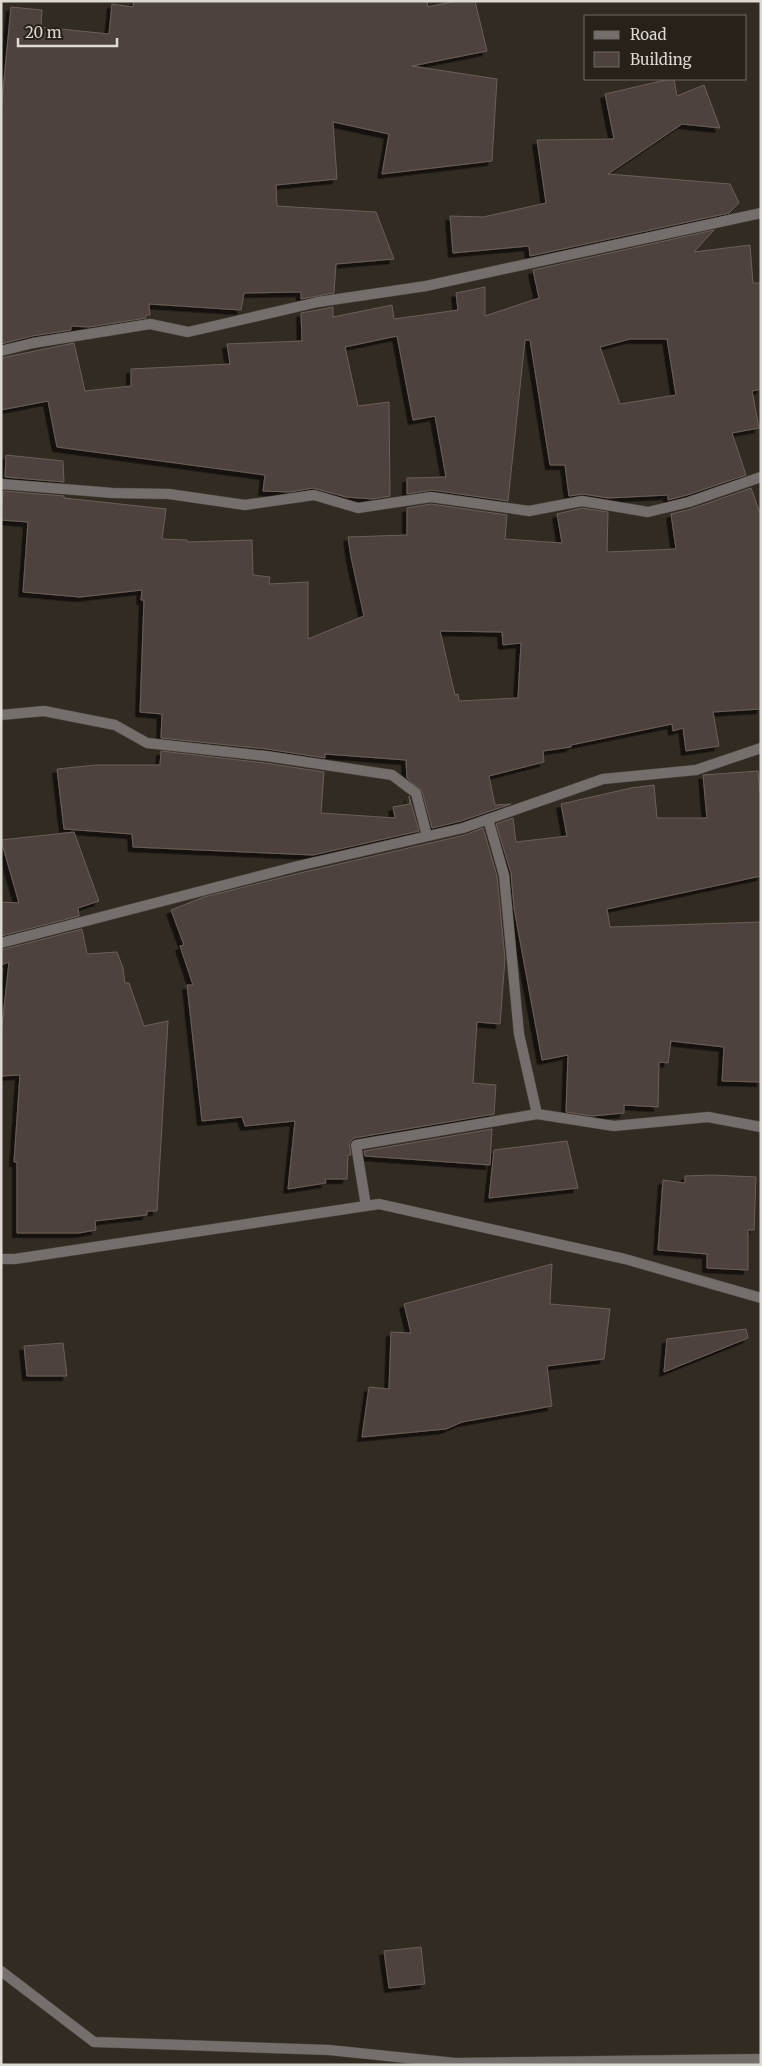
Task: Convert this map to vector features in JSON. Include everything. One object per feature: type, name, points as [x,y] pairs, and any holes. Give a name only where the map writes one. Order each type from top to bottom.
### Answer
[{"type":"street","points":[[1,350],[150,324],[188,332],[318,302],[426,286],[761,213]]},
{"type":"street","points":[[1,484],[114,493],[169,494],[245,504],[314,495],[358,508],[431,497],[529,511],[582,501],[648,512],[689,502],[761,477]]},
{"type":"street","points":[[1,715],[44,711],[115,725],[147,743],[266,756],[392,775],[416,793],[427,836]]},
{"type":"street","points":[[1,943],[298,866],[463,828],[603,779],[696,770],[761,748]]},
{"type":"street","points":[[488,819],[504,875],[518,1034],[537,1114]]},
{"type":"street","points":[[366,1206],[356,1145],[537,1114],[614,1126],[708,1117],[761,1127]]},
{"type":"street","points":[[1,1259],[380,1204],[625,1259],[761,1298]]},
{"type":"street","points":[[1,1972],[94,2042],[329,2050],[455,2063],[761,2060]]},
{"type":"building","points":[[134,1],[427,1],[428,7],[456,1],[475,1],[487,51],[412,66],[497,79],[492,161],[382,174],[389,134],[333,122],[337,179],[276,185],[277,206],[376,212],[394,259],[336,264],[334,293],[301,299],[301,292],[244,293],[241,310],[149,304],[150,315],[146,315],[146,318],[89,327],[71,326],[71,330],[32,336],[1,344],[1,111],[11,7],[42,10],[41,27],[109,34],[112,4],[133,7]]},
{"type":"building","points":[[666,80],[674,80],[677,96],[704,85],[720,128],[682,124],[608,174],[730,184],[739,203],[729,213],[530,256],[529,246],[453,253],[450,216],[483,217],[546,203],[537,140],[614,139],[605,94]]},
{"type":"building","points":[[714,230],[694,252],[750,245],[753,283],[761,283],[761,389],[752,391],[759,428],[732,433],[746,475],[668,500],[668,495],[608,498],[583,494],[569,496],[565,465],[550,465],[530,340],[525,340],[508,501],[432,490],[407,494],[407,478],[446,477],[435,416],[413,420],[397,336],[345,347],[358,406],[389,402],[390,496],[373,499],[346,497],[313,488],[290,492],[263,491],[265,475],[57,447],[48,401],[1,410],[1,358],[74,343],[85,391],[131,386],[131,369],[230,364],[227,344],[302,341],[301,313],[333,307],[333,317],[392,305],[394,319],[458,310],[456,293],[485,287],[485,316],[539,298],[533,270]],"holes":[[[630,339],[667,339],[676,395],[620,404],[600,347]]]},
{"type":"building","points":[[6,455],[63,461],[64,482],[5,477]]},
{"type":"building","points":[[751,488],[761,516],[761,709],[713,712],[719,746],[686,751],[683,728],[673,731],[672,724],[571,745],[571,747],[543,751],[544,762],[489,776],[495,805],[511,804],[461,821],[432,828],[422,791],[407,778],[406,760],[325,754],[325,758],[267,749],[161,738],[162,714],[140,712],[144,600],[141,600],[142,590],[80,597],[23,592],[28,522],[1,520],[3,491],[64,496],[64,498],[166,509],[162,539],[187,540],[187,542],[252,540],[253,575],[270,577],[269,584],[308,582],[308,639],[364,616],[348,537],[407,535],[407,508],[431,504],[507,515],[505,539],[562,543],[557,514],[582,508],[608,512],[607,552],[676,549],[671,514]],"holes":[[[440,631],[502,632],[503,645],[521,643],[518,698],[459,701],[458,694],[455,695]]]},
{"type":"building","points":[[161,751],[324,772],[321,813],[395,818],[393,807],[410,804],[409,796],[419,831],[313,855],[133,847],[132,834],[64,829],[57,769],[96,765],[160,765]]},
{"type":"building","points":[[758,771],[761,801],[761,876],[607,909],[610,927],[761,922],[761,1082],[722,1081],[724,1047],[671,1041],[668,1063],[659,1062],[658,1107],[624,1105],[624,1113],[592,1116],[566,1112],[568,1055],[542,1060],[514,908],[511,873],[496,824],[513,818],[516,842],[567,836],[561,804],[631,788],[654,785],[657,818],[707,818],[703,775]]},
{"type":"building","points":[[483,828],[497,876],[505,959],[500,1024],[477,1022],[473,1083],[496,1085],[494,1114],[354,1138],[349,1143],[351,1155],[348,1155],[347,1179],[325,1179],[326,1183],[288,1189],[295,1121],[245,1126],[242,1117],[202,1121],[187,985],[193,985],[180,946],[184,945],[171,910],[204,897],[465,835]]},
{"type":"building","points":[[74,832],[99,901],[78,908],[79,916],[1,936],[1,902],[19,903],[1,840]]},
{"type":"building","points":[[82,929],[87,954],[117,952],[123,968],[125,983],[129,983],[144,1026],[168,1021],[157,1211],[147,1211],[147,1215],[95,1221],[96,1230],[79,1233],[17,1233],[17,1162],[14,1162],[20,1075],[1,1076],[1,1036],[9,962],[1,965],[1,950]]},
{"type":"building","points":[[492,1129],[490,1165],[365,1156],[364,1151]]},
{"type":"building","points":[[567,1141],[578,1188],[489,1198],[494,1150]]},
{"type":"building","points":[[685,1176],[756,1177],[754,1230],[748,1230],[748,1270],[707,1268],[707,1254],[658,1250],[663,1180],[685,1183]]},
{"type":"building","points":[[552,1264],[550,1304],[610,1309],[604,1359],[547,1366],[552,1406],[462,1422],[446,1429],[362,1437],[369,1387],[389,1389],[391,1332],[411,1333],[404,1304]]},
{"type":"building","points":[[746,1329],[748,1338],[664,1372],[667,1339]]},
{"type":"building","points":[[63,1343],[67,1376],[27,1376],[24,1346]]},
{"type":"building","points":[[421,1947],[425,1984],[389,1988],[384,1951]]}]
